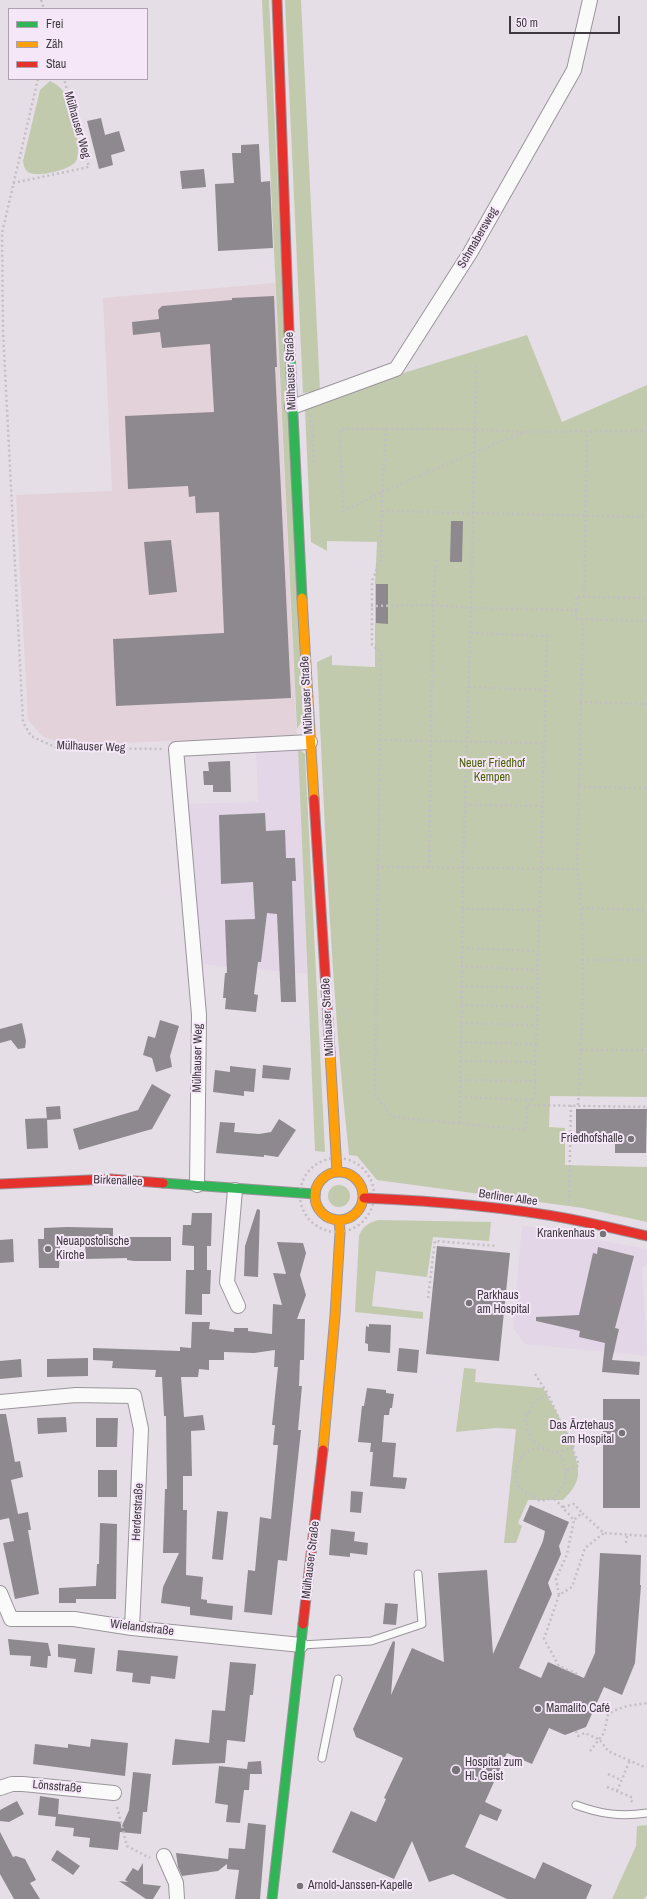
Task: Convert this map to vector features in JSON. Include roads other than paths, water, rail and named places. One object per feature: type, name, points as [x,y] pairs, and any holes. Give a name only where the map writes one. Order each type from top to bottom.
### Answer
[{"type":"street","name":"Mülhauser Straße","points":[[276,0],[292,407],[310,742],[337,1172]]},
{"type":"street","name":"Schmabersweg","points":[[292,407],[396,369],[470,253],[574,70],[590,0]]},
{"type":"street","name":"Mülhauser Straße","points":[[176,749],[310,742]]},
{"type":"street","name":"Mülhauser Weg","points":[[176,749],[199,1015],[197,1185]]},
{"type":"street","points":[[337,1172],[344,1172],[356,1179],[360,1184],[364,1198],[358,1211],[353,1216],[339,1220],[331,1219],[324,1215],[318,1206],[315,1194],[317,1186],[322,1179],[337,1172]]},
{"type":"street","name":"Birkenallee","points":[[0,1184],[110,1179],[197,1185],[235,1190],[315,1194]]},
{"type":"street","points":[[235,1190],[227,1282],[238,1306]]},
{"type":"street","name":"Berliner Allee","points":[[364,1198],[417,1200],[502,1209],[569,1218],[647,1236]]},
{"type":"street","name":"Mülhauser Straße","points":[[272,1899],[287,1754],[302,1645],[336,1322],[340,1232],[339,1220]]},
{"type":"street","name":"Herderstraße","points":[[0,1402],[76,1395],[134,1396],[142,1429],[132,1628]]},
{"type":"street","name":"Wielandstraße","points":[[0,1593],[11,1619],[74,1619],[132,1628],[302,1645]]},
{"type":"street","name":"Lönsstraße","points":[[0,1788],[12,1784],[23,1784],[114,1793]]},
{"type":"street","points":[[164,1856],[176,1883],[178,1899]]},
{"type":"lane","points":[[302,1645],[371,1641],[422,1624],[418,1574]]},
{"type":"lane","points":[[322,1758],[338,1679]]},
{"type":"lane","points":[[576,1805],[594,1812],[611,1815],[644,1813]]},
{"type":"place","name":"Friedhofshalle","points":[[631,1139]]},
{"type":"place","name":"Krankenhaus","points":[[603,1234]]},
{"type":"place","name":"Neuapostolische Kirche","points":[[48,1249]]},
{"type":"place","name":"Parkhaus am Hospital","points":[[469,1303]]},
{"type":"place","name":"Das Ärztehaus am Hospital","points":[[622,1433]]},
{"type":"place","name":"Mamalito Café","points":[[538,1709]]},
{"type":"place","name":"Hospital zum Hl. Geist","points":[[456,1770]]},
{"type":"place","name":"Arnold-Janssen-Kapelle","points":[[300,1886]]},
{"type":"park label","name":"Neuer Friedhof Kempen","points":[[492,771]]}]
